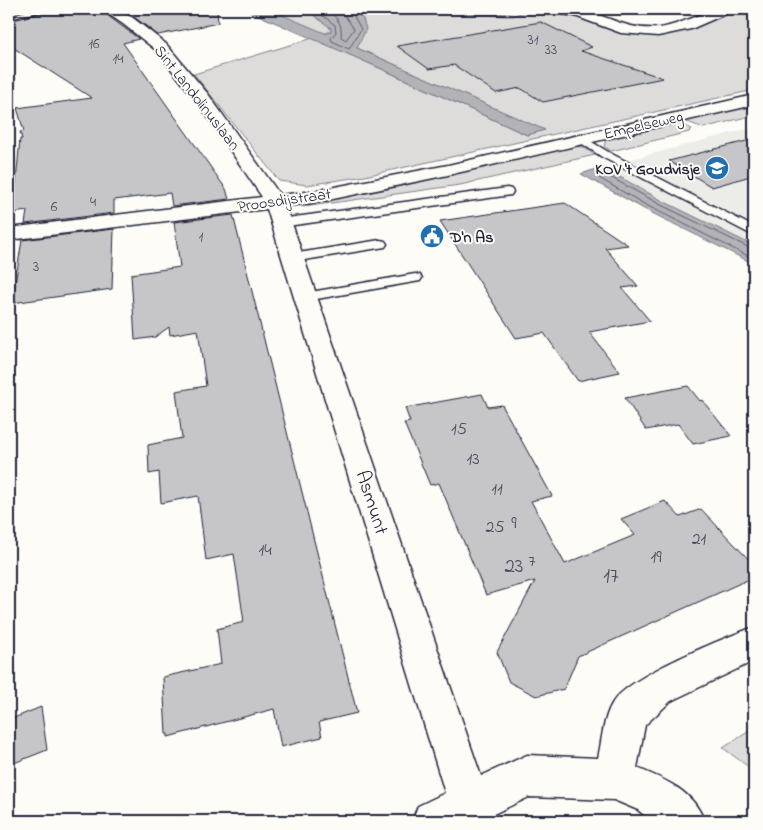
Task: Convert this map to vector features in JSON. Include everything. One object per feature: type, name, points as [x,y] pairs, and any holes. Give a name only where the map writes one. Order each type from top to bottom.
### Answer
[{"type":"street","name":"Sint Landolinuslaan","points":[[107,9],[128,21],[161,46],[208,105],[260,178],[277,212]]},
{"type":"street","points":[[553,9],[578,14],[621,29],[658,32],[686,26],[726,9]]},
{"type":"street","name":"Empelseweg","points":[[555,145],[754,98]]},
{"type":"street","name":"Proosdijstraat","points":[[9,234],[277,212],[314,197],[377,185],[555,145]]},
{"type":"street","name":"Asmunt","points":[[277,212],[469,803]]},
{"type":"street","points":[[614,780],[627,715],[658,688],[754,643]]},
{"type":"street","points":[[433,821],[527,776],[614,780],[654,795],[683,821]]},
{"type":"lane","points":[[9,17],[46,9]]},
{"type":"lane","points":[[582,139],[606,155],[754,232]]},
{"type":"lane","points":[[277,212],[507,192]]},
{"type":"lane","points":[[292,258],[380,244]]},
{"type":"lane","points":[[305,297],[416,278]]},
{"type":"shaded area","points":[[268,9],[305,9],[327,23],[331,31],[323,34]]},
{"type":"shaded area","points":[[353,9],[422,9],[513,16],[531,9],[574,16],[601,27],[621,32],[660,34],[678,32],[738,9],[750,9],[754,12],[754,90],[365,176],[307,185],[279,181],[194,74],[313,38],[527,135],[544,130],[357,48],[363,19]]},
{"type":"shaded area","points":[[440,9],[520,9],[506,14]]},
{"type":"shaded area","points":[[754,105],[754,115],[703,128],[685,121]]},
{"type":"shaded area","points":[[678,122],[692,129],[689,132],[611,151],[604,146],[606,139],[611,137]]},
{"type":"shaded area","points":[[754,127],[754,246],[663,201],[602,167]]},
{"type":"shaded area","points":[[577,146],[583,147],[595,155],[460,185],[303,207],[300,205],[388,189]]},
{"type":"shaded area","points":[[754,728],[754,771],[723,748]]},
{"type":"water","points":[[244,9],[268,9],[327,34],[331,31],[331,28],[305,9],[353,9],[363,19],[366,29],[357,48],[545,130],[527,135]]},
{"type":"water","points":[[602,167],[663,201],[754,246],[754,264],[644,209],[581,174]]},
{"type":"building","points":[[52,9],[99,9],[139,39],[123,43],[226,189],[229,199],[172,206],[170,193],[114,200],[114,213],[25,224],[27,211],[13,213],[20,139],[22,139],[20,132],[24,131],[17,108],[92,98],[9,45],[9,21]]},
{"type":"building","points":[[120,9],[217,9],[218,23],[158,35]]},
{"type":"building","points":[[541,22],[592,47],[581,51],[663,78],[543,102],[520,88],[496,93],[454,65],[429,69],[397,46]]},
{"type":"building","name":"KOV 't Goudvisje","points":[[754,139],[754,175],[712,187],[669,161]]},
{"type":"building","points":[[565,203],[628,245],[605,248],[638,286],[622,288],[650,321],[589,332],[620,372],[578,381],[544,333],[516,338],[440,221]]},
{"type":"building","points":[[233,215],[357,713],[319,722],[322,737],[281,747],[274,709],[168,737],[168,734],[166,734],[163,677],[221,664],[217,629],[244,622],[234,554],[206,560],[198,496],[161,503],[159,472],[149,474],[148,445],[182,438],[176,391],[206,386],[198,330],[170,335],[169,327],[155,337],[135,340],[131,274],[180,267],[174,222]]},
{"type":"building","points":[[114,229],[112,289],[12,303],[22,240]]},
{"type":"building","points":[[688,386],[731,436],[693,444],[678,424],[646,430],[625,398]]},
{"type":"building","points":[[482,394],[488,407],[502,405],[552,496],[531,501],[565,564],[635,535],[621,519],[665,501],[680,517],[701,509],[754,565],[754,577],[578,656],[564,689],[536,696],[509,682],[497,652],[535,581],[486,595],[439,483],[430,485],[404,423],[410,422],[405,408]]},
{"type":"building","points":[[41,707],[47,750],[9,765],[9,720]]},
{"type":"place","name":"KOV 't Goudvisje","points":[[717,168]]},
{"type":"place","name":"D'n As","points":[[432,236]]}]
